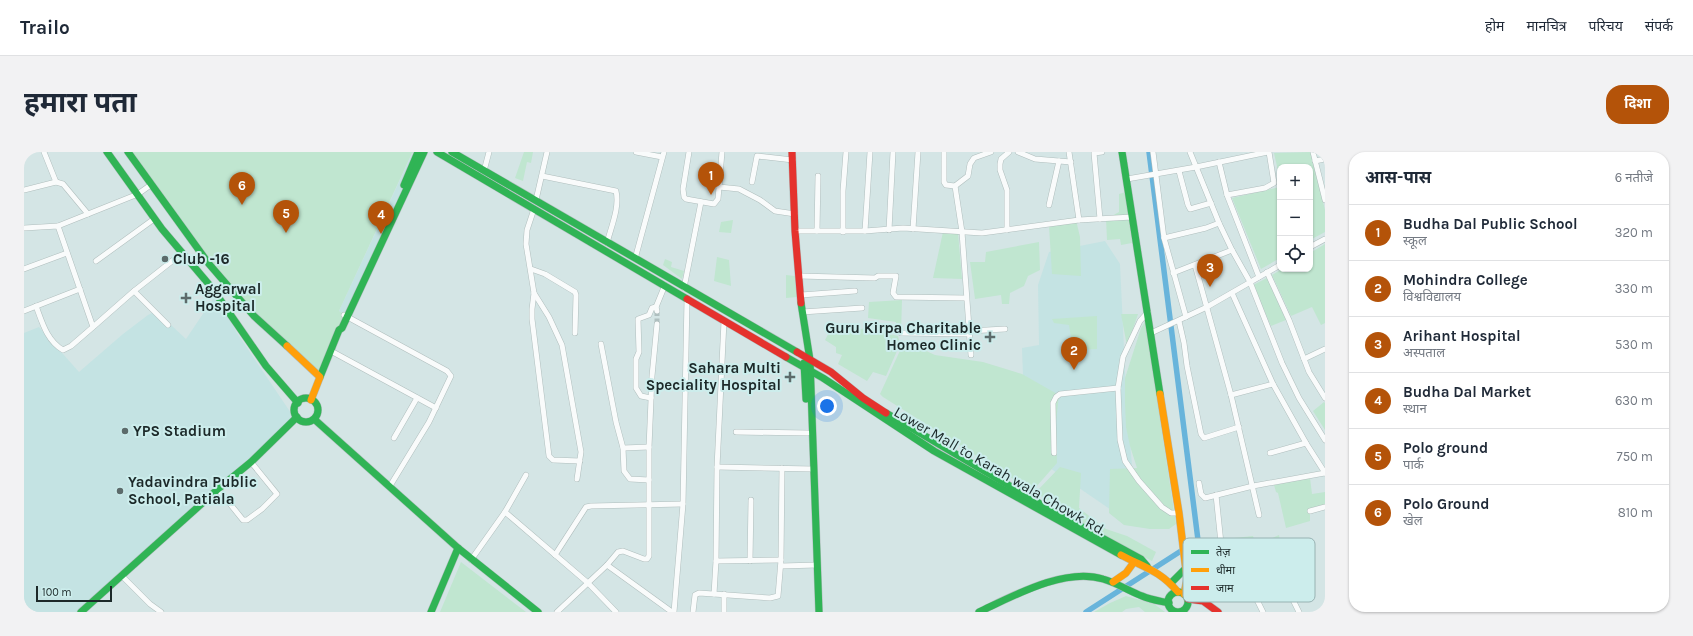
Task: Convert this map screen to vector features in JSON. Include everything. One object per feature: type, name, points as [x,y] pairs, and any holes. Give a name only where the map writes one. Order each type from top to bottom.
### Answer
[{"type":"main road","points":[[107,152],[138,194],[154,219],[181,254],[212,288],[260,358],[287,392],[298,403]]},
{"type":"main road","points":[[128,152],[209,264],[254,316],[320,377]]},
{"type":"main road","points":[[346,316],[394,210],[418,152]]},
{"type":"main road","points":[[311,400],[339,330],[424,152]]},
{"type":"main road","name":"Lower Mall to Karah wala Chowk Rd.","points":[[437,152],[842,389],[1063,524],[1134,562],[1147,566],[1157,572],[1183,595]]},
{"type":"main road","points":[[452,152],[684,288],[807,356],[831,372],[863,398],[921,438],[1141,559],[1147,566]]},
{"type":"main road","points":[[1122,152],[1152,333],[1183,543]]},
{"type":"main road","points":[[792,156],[795,231],[807,356],[808,433],[811,469]]},
{"type":"main road","points":[[700,307],[704,299]]},
{"type":"main road","points":[[807,369],[815,565],[819,612]]},
{"type":"main road","points":[[304,399],[315,402],[318,413],[314,419],[307,422],[297,417],[295,410],[298,403],[304,399]]},
{"type":"main road","points":[[81,612],[218,489],[251,462],[297,417]]},
{"type":"main road","points":[[314,419],[322,424],[458,548],[538,612]]},
{"type":"main road","points":[[431,612],[458,548]]},
{"type":"main road","points":[[1115,583],[1126,573],[1134,562]]},
{"type":"main road","points":[[814,612],[815,565]]},
{"type":"main road","points":[[1171,584],[1183,571]]},
{"type":"main road","points":[[979,612],[1026,590],[1076,575],[1097,577],[1115,583],[1156,601],[1169,603]]},
{"type":"main road","points":[[1183,595],[1170,597],[1169,603],[1174,610],[1184,611],[1188,605],[1186,602]]},
{"type":"main road","points":[[1203,602],[1218,612]]},
{"type":"street","points":[[44,152],[56,182]]},
{"type":"street","points":[[484,171],[489,152]]},
{"type":"street","points":[[536,201],[547,152]]},
{"type":"street","points":[[635,259],[663,155],[636,152]]},
{"type":"street","points":[[689,152],[683,194],[686,199],[716,203],[722,152]]},
{"type":"street","points":[[843,232],[842,192],[846,152]]},
{"type":"street","points":[[865,231],[870,152]]},
{"type":"street","points":[[889,230],[893,152]]},
{"type":"street","points":[[913,229],[918,152]]},
{"type":"street","points":[[944,152],[944,182],[946,185],[955,186],[968,176],[970,164],[974,158],[991,152]]},
{"type":"street","points":[[1007,230],[1007,190],[1000,170],[1000,164],[1004,156],[1009,152]]},
{"type":"street","points":[[1018,152],[1035,159],[1071,162]]},
{"type":"street","points":[[1069,152],[1079,220]]},
{"type":"street","points":[[1100,219],[1094,152],[1102,152]]},
{"type":"street","points":[[1153,152],[1150,176],[1164,238],[1186,317]]},
{"type":"street","points":[[1190,152],[1219,223],[1250,282],[1282,363],[1299,398],[1325,440]]},
{"type":"street","points":[[1126,179],[1179,171],[1269,152],[1274,183],[1265,188],[1227,195]]},
{"type":"street","points":[[1313,152],[1325,200]]},
{"type":"street","points":[[752,182],[758,154],[792,156]]},
{"type":"street","points":[[1315,161],[1325,159]]},
{"type":"street","points":[[1049,205],[1059,161]]},
{"type":"street","points":[[1219,162],[1227,195],[1259,277]]},
{"type":"street","points":[[1179,171],[1190,209],[1211,203]]},
{"type":"street","points":[[542,176],[616,191],[618,197],[607,243]]},
{"type":"street","points":[[817,231],[818,176]]},
{"type":"street","points":[[24,190],[56,182],[67,187],[88,214]]},
{"type":"street","points":[[24,228],[58,226],[138,194],[152,184]]},
{"type":"street","points":[[955,186],[962,232],[970,355]]},
{"type":"street","points":[[719,187],[742,190],[748,195],[760,200],[775,211],[795,214]]},
{"type":"street","points":[[684,288],[701,202]]},
{"type":"street","points":[[534,209],[526,236],[526,244],[534,293],[532,319],[549,456],[553,460],[580,461]]},
{"type":"street","points":[[795,231],[843,232],[913,229],[982,233],[1079,220],[1132,217]]},
{"type":"street","points":[[96,261],[154,219]]},
{"type":"street","points":[[1164,238],[1206,228],[1219,223]]},
{"type":"street","points":[[58,226],[93,327]]},
{"type":"street","points":[[1313,245],[1325,239]]},
{"type":"street","points":[[1173,273],[1232,250]]},
{"type":"street","points":[[24,269],[67,253]]},
{"type":"street","points":[[36,306],[49,337],[58,348],[63,350],[72,346],[134,291],[181,254]]},
{"type":"street","points":[[1195,265],[1231,395],[1259,516]]},
{"type":"street","points":[[1152,333],[1206,308],[1277,267]]},
{"type":"street","points":[[531,269],[545,274],[575,292],[575,333]]},
{"type":"street","points":[[1267,272],[1289,320],[1304,359],[1325,398]]},
{"type":"street","points":[[799,276],[875,278],[878,276],[896,276],[893,293],[896,297],[966,298]]},
{"type":"street","points":[[651,398],[641,396],[636,388],[636,359],[640,352],[638,319],[649,315],[652,308],[656,309],[665,285]]},
{"type":"street","points":[[24,311],[80,289]]},
{"type":"street","points":[[134,291],[168,325]]},
{"type":"street","points":[[801,295],[855,292]]},
{"type":"street","points":[[534,293],[549,317],[562,345],[581,452],[577,479]]},
{"type":"street","points":[[1199,483],[1203,498],[1253,486],[1325,473],[1272,384],[1232,293]]},
{"type":"street","points":[[673,612],[683,504],[687,299]]},
{"type":"street","points":[[802,312],[862,308]]},
{"type":"street","points":[[1148,312],[1140,321],[1126,350],[1118,388],[1120,440],[1125,461],[1139,481],[1162,507],[1171,513],[1179,513]]},
{"type":"street","points":[[346,316],[450,373],[451,378],[436,408],[390,486]]},
{"type":"street","points":[[714,594],[716,561],[717,467],[724,321]]},
{"type":"street","points":[[1176,322],[1184,343],[1187,366],[1201,434],[1204,438],[1239,427]]},
{"type":"street","points":[[557,612],[607,565],[618,552],[622,550],[644,559],[647,559],[649,556],[649,447],[657,324]]},
{"type":"street","points":[[901,333],[969,333],[1005,329]]},
{"type":"street","points":[[601,344],[616,422],[623,448],[624,471],[630,479],[648,480]]},
{"type":"street","points":[[1304,359],[1325,349]]},
{"type":"street","points":[[331,351],[436,408]]},
{"type":"street","points":[[1231,395],[1272,384]]},
{"type":"street","points":[[1054,453],[1053,403],[1056,397],[1060,394],[1118,388]]},
{"type":"street","points":[[394,438],[417,398]]},
{"type":"street","points":[[736,432],[808,433]]},
{"type":"street","points":[[1270,453],[1306,443]]},
{"type":"street","points":[[623,448],[649,447]]},
{"type":"street","points":[[218,489],[243,520],[247,520],[256,514],[277,494],[251,462]]},
{"type":"street","points":[[717,467],[811,469]]},
{"type":"street","points":[[693,612],[694,598],[696,594],[724,594],[770,598],[778,596],[781,563],[782,468]]},
{"type":"street","points":[[472,560],[505,512],[526,475]]},
{"type":"street","points":[[1216,495],[1220,538]]},
{"type":"street","points":[[750,561],[751,500]]},
{"type":"street","points":[[555,555],[586,507],[683,504]]},
{"type":"street","points":[[1310,511],[1325,507]]},
{"type":"street","points":[[505,512],[588,583],[616,612]]},
{"type":"street","points":[[716,561],[750,561],[815,565]]},
{"type":"street","points":[[607,565],[673,612]]},
{"type":"street","points":[[121,575],[150,604],[161,612]]},
{"type":"street","points":[[724,594],[724,612]]},
{"type":"street","points":[[1258,602],[1263,612]]},
{"type":"street","points":[[1294,602],[1299,612]]},
{"type":"shaded area","points":[[412,154],[422,157],[349,317],[339,311]]},
{"type":"shaded area","points":[[1105,241],[1120,264],[1126,392],[1132,466],[1120,516],[1028,453],[1025,432],[1022,348],[1039,345],[1038,285],[1049,252]]},
{"type":"shaded area","name":"Yadavindra Public School, Patiala","points":[[217,293],[237,333],[295,419],[82,612],[24,612],[24,333],[39,327],[79,372],[123,334],[148,315],[156,311],[186,339]]},
{"type":"green space","points":[[125,152],[418,152],[416,155],[412,153],[339,311],[349,317],[322,375],[254,316]]},
{"type":"green space","points":[[524,152],[533,152],[531,163],[527,162],[523,181],[515,178]]},
{"type":"green space","points":[[1311,152],[1325,210],[1325,232],[1313,238],[1313,164],[1277,164],[1277,166],[1274,153]]},
{"type":"green space","points":[[1277,188],[1277,260],[1261,269],[1232,198]]},
{"type":"green space","points":[[1126,192],[1132,243],[1121,245],[1120,239],[1107,240],[1106,219],[1119,212],[1119,194]]},
{"type":"green space","points":[[1070,218],[1076,220],[1080,237],[1081,276],[1052,274],[1049,226]]},
{"type":"green space","points":[[733,220],[731,233],[719,232],[721,222]]},
{"type":"green space","points":[[943,232],[958,233],[962,279],[933,278]]},
{"type":"green space","points":[[1039,242],[1040,270],[1028,276],[1024,286],[1010,293],[1009,304],[1002,304],[1001,295],[975,299],[970,262],[985,262],[986,252]]},
{"type":"green space","points":[[1325,244],[1325,323],[1321,325],[1312,307],[1291,316],[1272,275],[1277,272],[1313,272],[1313,251]]},
{"type":"green space","points":[[717,257],[729,260],[731,286],[714,281]]},
{"type":"green space","points":[[665,259],[672,262],[671,267],[684,271],[682,279],[663,265]]},
{"type":"green space","points":[[786,275],[795,276],[797,297],[786,298]]},
{"type":"green space","points":[[1267,278],[1286,320],[1271,326],[1253,285]]},
{"type":"green space","points":[[902,300],[901,332],[895,333],[896,322],[868,318],[869,302]]},
{"type":"green space","points":[[1121,314],[1138,314],[1127,346]]},
{"type":"green space","points":[[1097,316],[1097,349],[1073,350],[1069,325],[1054,323],[1052,319]]},
{"type":"green space","points":[[1145,322],[1176,524],[1169,529],[1150,529],[1124,525],[1109,513],[1110,469],[1137,468],[1126,427],[1125,378],[1141,328]]},
{"type":"green space","points":[[865,328],[898,336],[900,344],[886,376],[873,372],[867,381],[838,364],[842,355],[836,353],[836,347],[825,340],[831,329],[858,330]]},
{"type":"green space","points":[[903,344],[935,355],[983,362],[1022,374],[1059,395],[1056,422],[1057,463],[1036,487],[1021,484],[880,394]]},
{"type":"green space","points":[[1324,402],[1325,403],[1325,430],[1313,411]]},
{"type":"green space","points":[[1060,467],[1081,473],[1079,508],[1106,529],[1127,536],[1156,552],[1152,561],[1073,520],[1058,510],[1037,491]]},
{"type":"green space","points":[[1310,478],[1312,494],[1325,492],[1325,505],[1310,510],[1310,521],[1286,528],[1278,493],[1276,492],[1274,485]]},
{"type":"green space","points":[[1279,535],[1280,538],[1272,538]]},
{"type":"green space","points":[[1253,536],[1254,538],[1234,538]]},
{"type":"green space","points":[[461,562],[526,612],[440,612]]},
{"type":"green space","points":[[1126,596],[1154,604],[1165,612],[1145,612],[1139,607],[1126,609],[1122,612],[1094,612]]},
{"type":"waterway","points":[[1149,152],[1198,538]]},
{"type":"waterway","points":[[1086,612],[1183,550]]},
{"type":"tunnel","points":[[657,311],[657,324]]},
{"type":"traffic: fast","points":[[107,152],[162,229],[212,288],[266,366],[298,403]]},
{"type":"traffic: fast","points":[[128,152],[209,264],[254,316],[287,346]]},
{"type":"traffic: fast","points":[[404,185],[418,152]]},
{"type":"traffic: fast","points":[[320,377],[339,330],[342,328],[424,152]]},
{"type":"traffic: fast","points":[[437,152],[687,299]]},
{"type":"traffic: fast","points":[[452,152],[797,352]]},
{"type":"traffic: fast","points":[[1122,152],[1160,394]]},
{"type":"traffic: fast","points":[[801,303],[810,360],[819,612]]},
{"type":"traffic: fast","points":[[786,357],[823,378],[934,451],[1121,555]]},
{"type":"traffic: fast","points":[[804,363],[806,399]]},
{"type":"traffic: fast","points":[[306,398],[314,402],[318,410],[314,418],[306,422],[298,418],[294,410],[298,402],[306,398]]},
{"type":"traffic: fast","points":[[886,413],[1049,509],[1141,559],[1147,566]]},
{"type":"traffic: fast","points":[[81,612],[218,489],[251,462],[297,417]]},
{"type":"traffic: fast","points":[[314,419],[458,548],[538,612]]},
{"type":"traffic: fast","points":[[431,612],[458,548]]},
{"type":"traffic: fast","points":[[1171,583],[1183,571]]},
{"type":"traffic: fast","points":[[979,612],[1007,598],[1040,585],[1056,580],[1088,576],[1103,579],[1145,597],[1169,603]]},
{"type":"traffic: fast","points":[[1183,594],[1178,592],[1171,595],[1168,602],[1169,606],[1171,609],[1178,612],[1185,609],[1188,602]]},
{"type":"traffic: slow","points":[[287,346],[320,377],[311,400]]},
{"type":"traffic: slow","points":[[1160,394],[1183,546]]},
{"type":"traffic: slow","points":[[1121,555],[1158,574],[1178,592]]},
{"type":"traffic: slow","points":[[1113,582],[1126,573],[1134,562]]},
{"type":"traffic: jam","points":[[792,152],[795,231],[801,303]]},
{"type":"traffic: jam","points":[[687,299],[786,357]]},
{"type":"traffic: jam","points":[[797,352],[831,372],[863,398],[886,413]]},
{"type":"traffic: jam","points":[[1204,602],[1218,612]]},
{"type":"place","name":"Budha Dal Public School","points":[[711,195]]},
{"type":"place","name":"Polo Ground","points":[[242,205]]},
{"type":"place","name":"Polo ground","points":[[286,233]]},
{"type":"place","name":"Budha Dal Market","points":[[381,234]]},
{"type":"place","name":"Club -16","points":[[165,259]]},
{"type":"place","name":"Arihant Hospital","points":[[1210,287]]},
{"type":"place","name":"Aggarwal Hospital","points":[[186,298]]},
{"type":"place","name":"Guru Kirpa Charitable Homeo Clinic","points":[[990,337]]},
{"type":"place","name":"Mohindra College","points":[[1074,370]]},
{"type":"place","name":"Sahara Multi Speciality Hospital","points":[[790,377]]},
{"type":"place","name":"YPS Stadium","points":[[125,431]]},
{"type":"place","name":"Yadavindra Public School, Patiala","points":[[120,491]]}]
